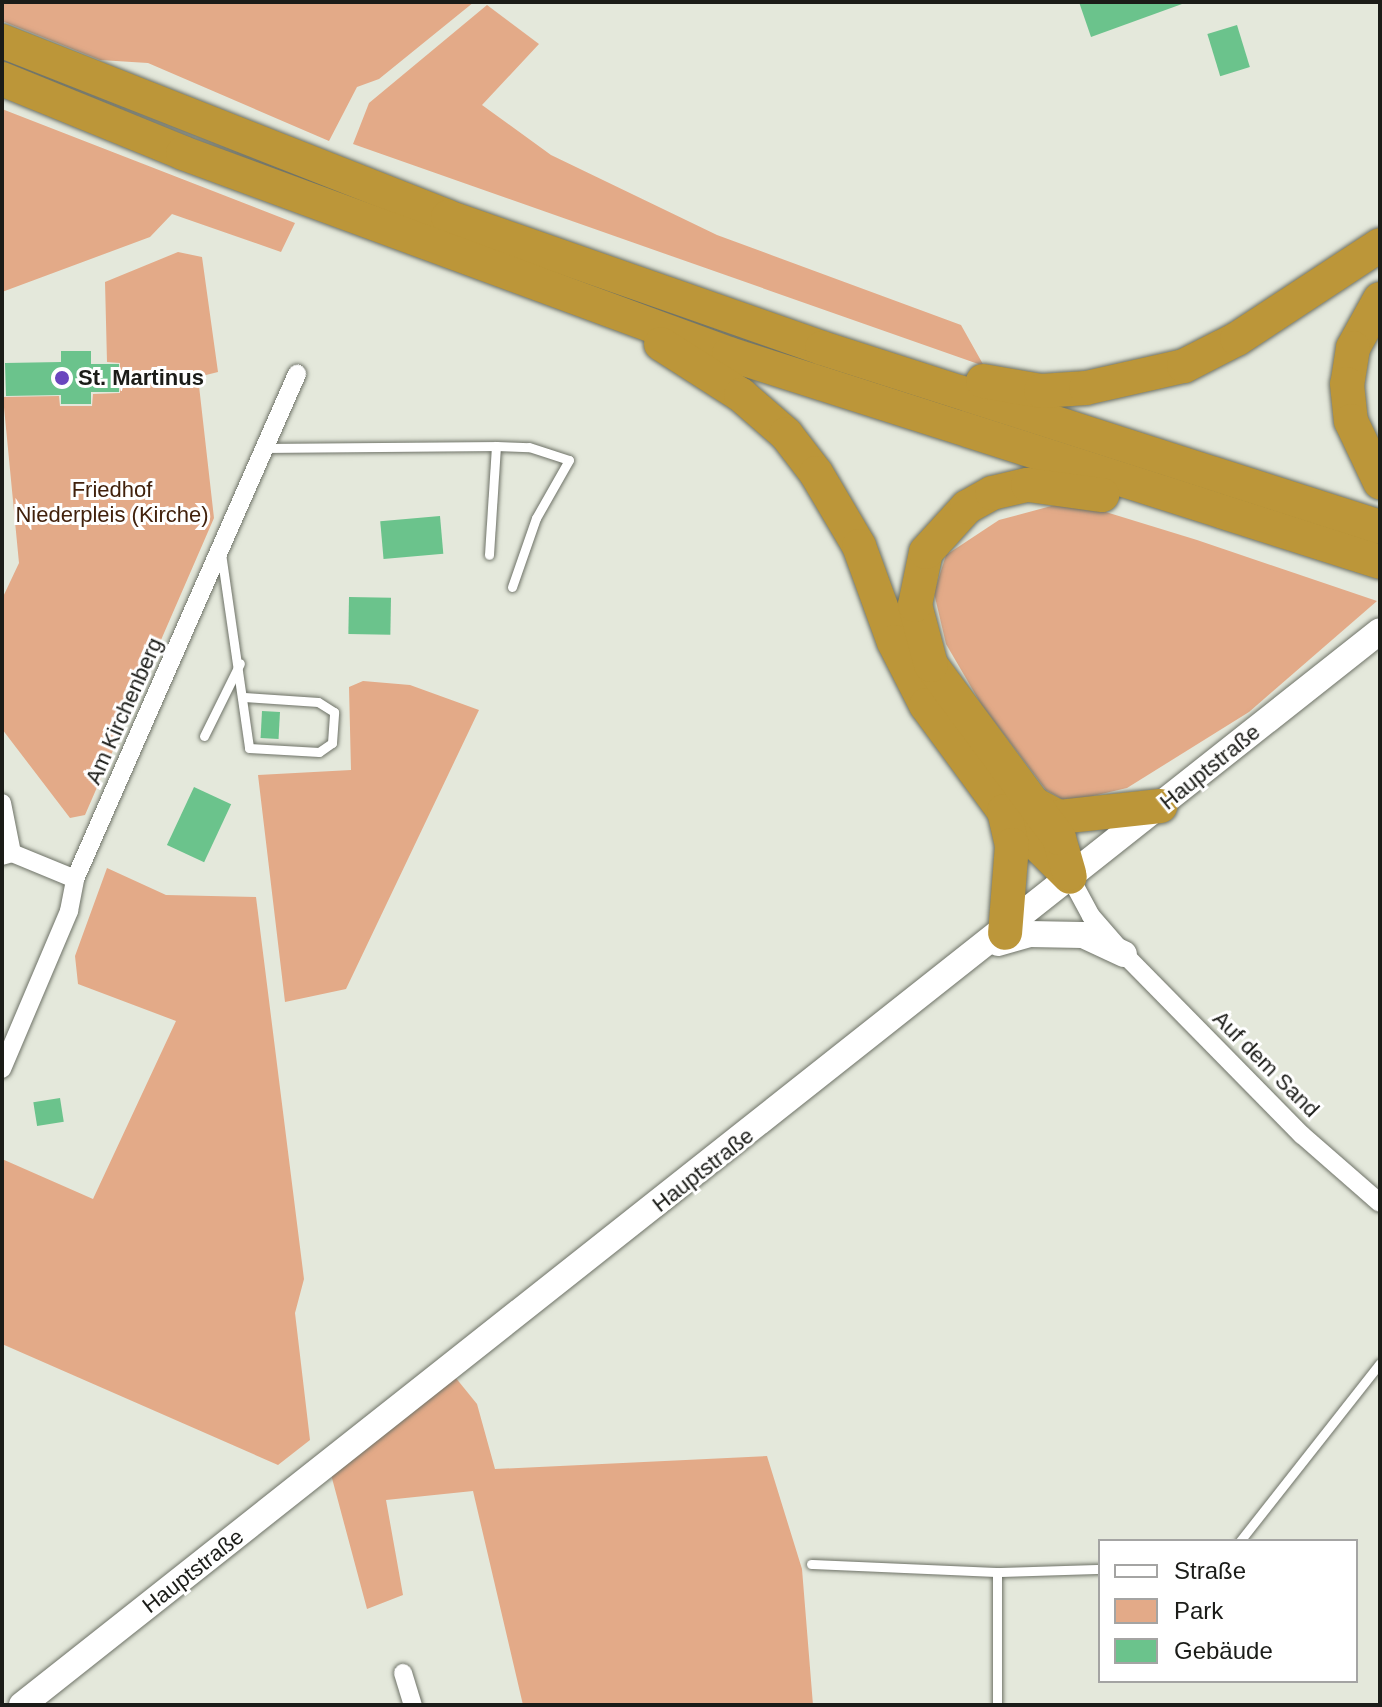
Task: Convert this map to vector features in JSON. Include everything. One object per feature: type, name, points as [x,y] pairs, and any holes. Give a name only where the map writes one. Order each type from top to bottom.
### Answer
[{"type":"highway","points":[[2,41],[448,217],[822,348],[1380,527]]},
{"type":"highway","points":[[2,79],[603,309],[1235,518],[1380,562]]},
{"type":"highway","points":[[822,348],[853,345],[952,375],[1041,391],[1137,381],[1237,339],[1380,245]]},
{"type":"highway","points":[[1380,299],[1353,348],[1347,384],[1351,421],[1380,482]]},
{"type":"highway","points":[[603,309],[741,395],[786,434],[859,546],[907,673],[1020,808],[1059,838],[1070,877]]},
{"type":"highway","points":[[998,939],[1020,808],[931,665],[915,605],[926,552],[967,507],[992,493],[1028,485],[1074,486],[1185,518],[1235,518]]},
{"type":"highway","points":[[1020,808],[1059,817],[1160,806]]},
{"type":"main road","name":"Hauptstraße","points":[[22,1705],[998,939],[1070,877],[1380,631]]},
{"type":"main road","points":[[998,939],[1029,934],[1083,935],[1124,954]]},
{"type":"street","name":"Am Kirchenberg","points":[[2,1069],[69,911],[75,879],[221,553],[297,374]]},
{"type":"street","points":[[2,803],[7,854],[75,879]]},
{"type":"street","name":"Auf dem Sand","points":[[1070,877],[1091,916],[1124,954],[1302,1135],[1380,1203]]},
{"type":"street","points":[[403,1673],[413,1705]]},
{"type":"lane","points":[[489,555],[496,446]]},
{"type":"lane","points":[[267,448],[529,447],[569,460],[536,518],[512,587]]},
{"type":"lane","points":[[221,553],[240,663],[249,748],[319,752],[332,743],[334,712],[318,702],[244,697]]},
{"type":"lane","points":[[204,736],[240,663]]},
{"type":"lane","points":[[1242,1539],[1380,1363]]},
{"type":"lane","points":[[811,1564],[997,1572],[1098,1569]]},
{"type":"lane","points":[[997,1572],[997,1705]]},
{"type":"green space","points":[[2,2],[474,2],[379,79],[357,87],[329,141],[148,63],[100,60],[2,21]]},
{"type":"green space","points":[[487,5],[539,44],[482,105],[551,155],[717,235],[961,325],[984,366],[353,144],[369,103]]},
{"type":"green space","points":[[2,109],[295,223],[281,252],[172,214],[150,237],[2,292]]},
{"type":"green space","name":"Friedhof Niederpleis (Kirche)","points":[[178,252],[202,257],[218,372],[198,377],[214,518],[85,815],[70,818],[2,729],[2,599],[19,563],[3,397],[59,396],[60,406],[92,406],[93,394],[120,393],[120,363],[107,362],[105,282]]},
{"type":"green space","points":[[1070,501],[1377,601],[1249,712],[1127,788],[1067,802],[1046,790],[981,704],[946,644],[934,593],[946,555],[999,520]]},
{"type":"green space","points":[[363,681],[410,685],[479,710],[346,989],[285,1002],[258,775],[351,770],[349,687]]},
{"type":"green space","points":[[107,868],[166,895],[256,897],[304,1279],[295,1313],[310,1440],[278,1465],[2,1344],[2,1159],[93,1199],[176,1021],[78,984],[75,956]]},
{"type":"green space","points":[[451,1372],[477,1404],[495,1469],[767,1456],[802,1569],[813,1705],[523,1705],[473,1491],[386,1500],[403,1595],[367,1609],[329,1467]]},
{"type":"building","points":[[1079,2],[1182,2],[1182,4],[1091,37]]},
{"type":"building","points":[[1237,25],[1250,67],[1220,76],[1207,34]]},
{"type":"building","name":"St. Martinus","points":[[61,351],[91,351],[91,364],[119,364],[119,392],[91,392],[91,404],[61,404],[61,395],[6,396],[5,363],[61,362]]},
{"type":"building","points":[[440,516],[443,554],[384,559],[380,521]]},
{"type":"building","points":[[349,597],[391,598],[390,635],[348,634]]},
{"type":"building","points":[[262,711],[280,712],[279,739],[261,738]]},
{"type":"building","points":[[194,787],[231,804],[204,862],[167,845]]},
{"type":"building","points":[[60,1098],[64,1122],[37,1126],[33,1102]]},
{"type":"place","name":"St. Martinus","points":[[62,378]]}]
